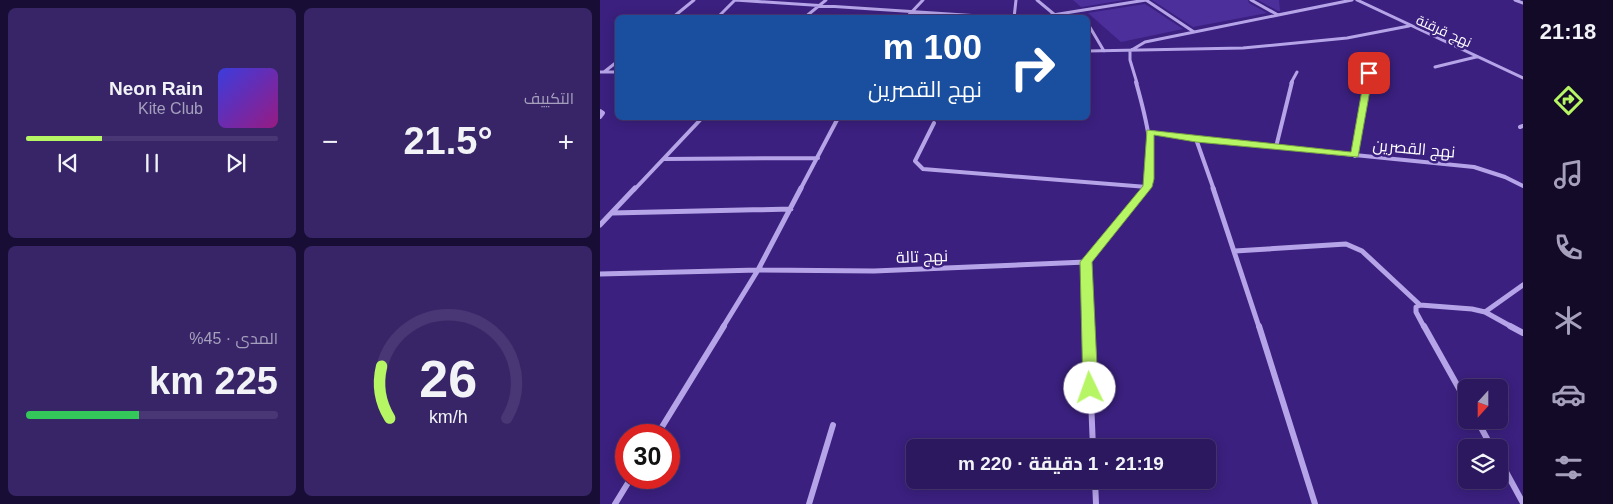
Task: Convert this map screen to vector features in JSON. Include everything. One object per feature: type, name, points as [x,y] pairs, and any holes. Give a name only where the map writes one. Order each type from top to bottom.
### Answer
[{"type":"street","points":[[676,15],[694,0]]},
{"type":"street","points":[[720,15],[735,0],[969,15]]},
{"type":"street","points":[[808,15],[826,0]]},
{"type":"street","points":[[909,15],[923,0]]},
{"type":"street","points":[[1013,15],[1016,0]]},
{"type":"street","points":[[1037,0],[1054,15],[1146,0],[1194,32]]},
{"type":"street","points":[[1251,0],[1279,15]]},
{"type":"street","points":[[1130,51],[1145,42],[1352,0]]},
{"type":"street","name":"نهج قرقنة","points":[[1357,0],[1523,78]]},
{"type":"street","points":[[1516,0],[1523,3]]},
{"type":"street","points":[[1073,12],[1076,15]]},
{"type":"street","points":[[1090,51],[1243,48],[1348,38],[1409,26]]},
{"type":"street","points":[[1090,27],[1104,50]]},
{"type":"street","points":[[1093,439],[1086,262],[1147,187],[1149,179],[1150,132],[1130,60],[1130,51]]},
{"type":"street","points":[[1435,67],[1476,56]]},
{"type":"street","points":[[602,72],[615,63]]},
{"type":"street","points":[[602,72],[615,72]]},
{"type":"street","points":[[1276,147],[1291,84],[1297,72]]},
{"type":"street","points":[[1355,156],[1369,73]]},
{"type":"street","points":[[600,111],[603,113],[600,117]]},
{"type":"street","points":[[600,225],[700,120]]},
{"type":"street","points":[[664,424],[758,270],[837,120]]},
{"type":"street","points":[[934,123],[915,161],[923,169],[1147,187]]},
{"type":"street","name":"نهج القصرين","points":[[1150,132],[1196,139],[1474,167],[1505,177],[1523,186]]},
{"type":"street","points":[[1196,139],[1235,251],[1315,504]]},
{"type":"street","points":[[664,159],[818,158]]},
{"type":"street","points":[[612,213],[791,209]]},
{"type":"street","points":[[1235,251],[1346,244],[1362,251],[1420,305],[1472,309],[1485,312],[1523,333]]},
{"type":"street","name":"نهج تالة","points":[[600,274],[758,270],[874,271],[1086,262]]},
{"type":"street","points":[[1485,312],[1523,285]]},
{"type":"street","points":[[1420,305],[1416,307],[1416,312],[1458,387]]},
{"type":"street","points":[[809,504],[833,425]]},
{"type":"street","points":[[1508,476],[1523,503]]},
{"type":"street","points":[[614,504],[624,489]]},
{"type":"street","points":[[1095,489],[1096,504]]},
{"type":"building","points":[[1073,0],[1124,0],[1081,7]]},
{"type":"building","points":[[1152,0],[1248,0],[1249,3],[1267,13],[1193,27]]},
{"type":"building","points":[[1258,0],[1279,0],[1280,11],[1278,11]]},
{"type":"building","points":[[1145,4],[1183,29],[1121,42],[1088,13]]},
{"type":"route","points":[[1090,388],[1086,262],[1147,187],[1149,179],[1150,132],[1196,139],[1355,156],[1369,73]]}]
